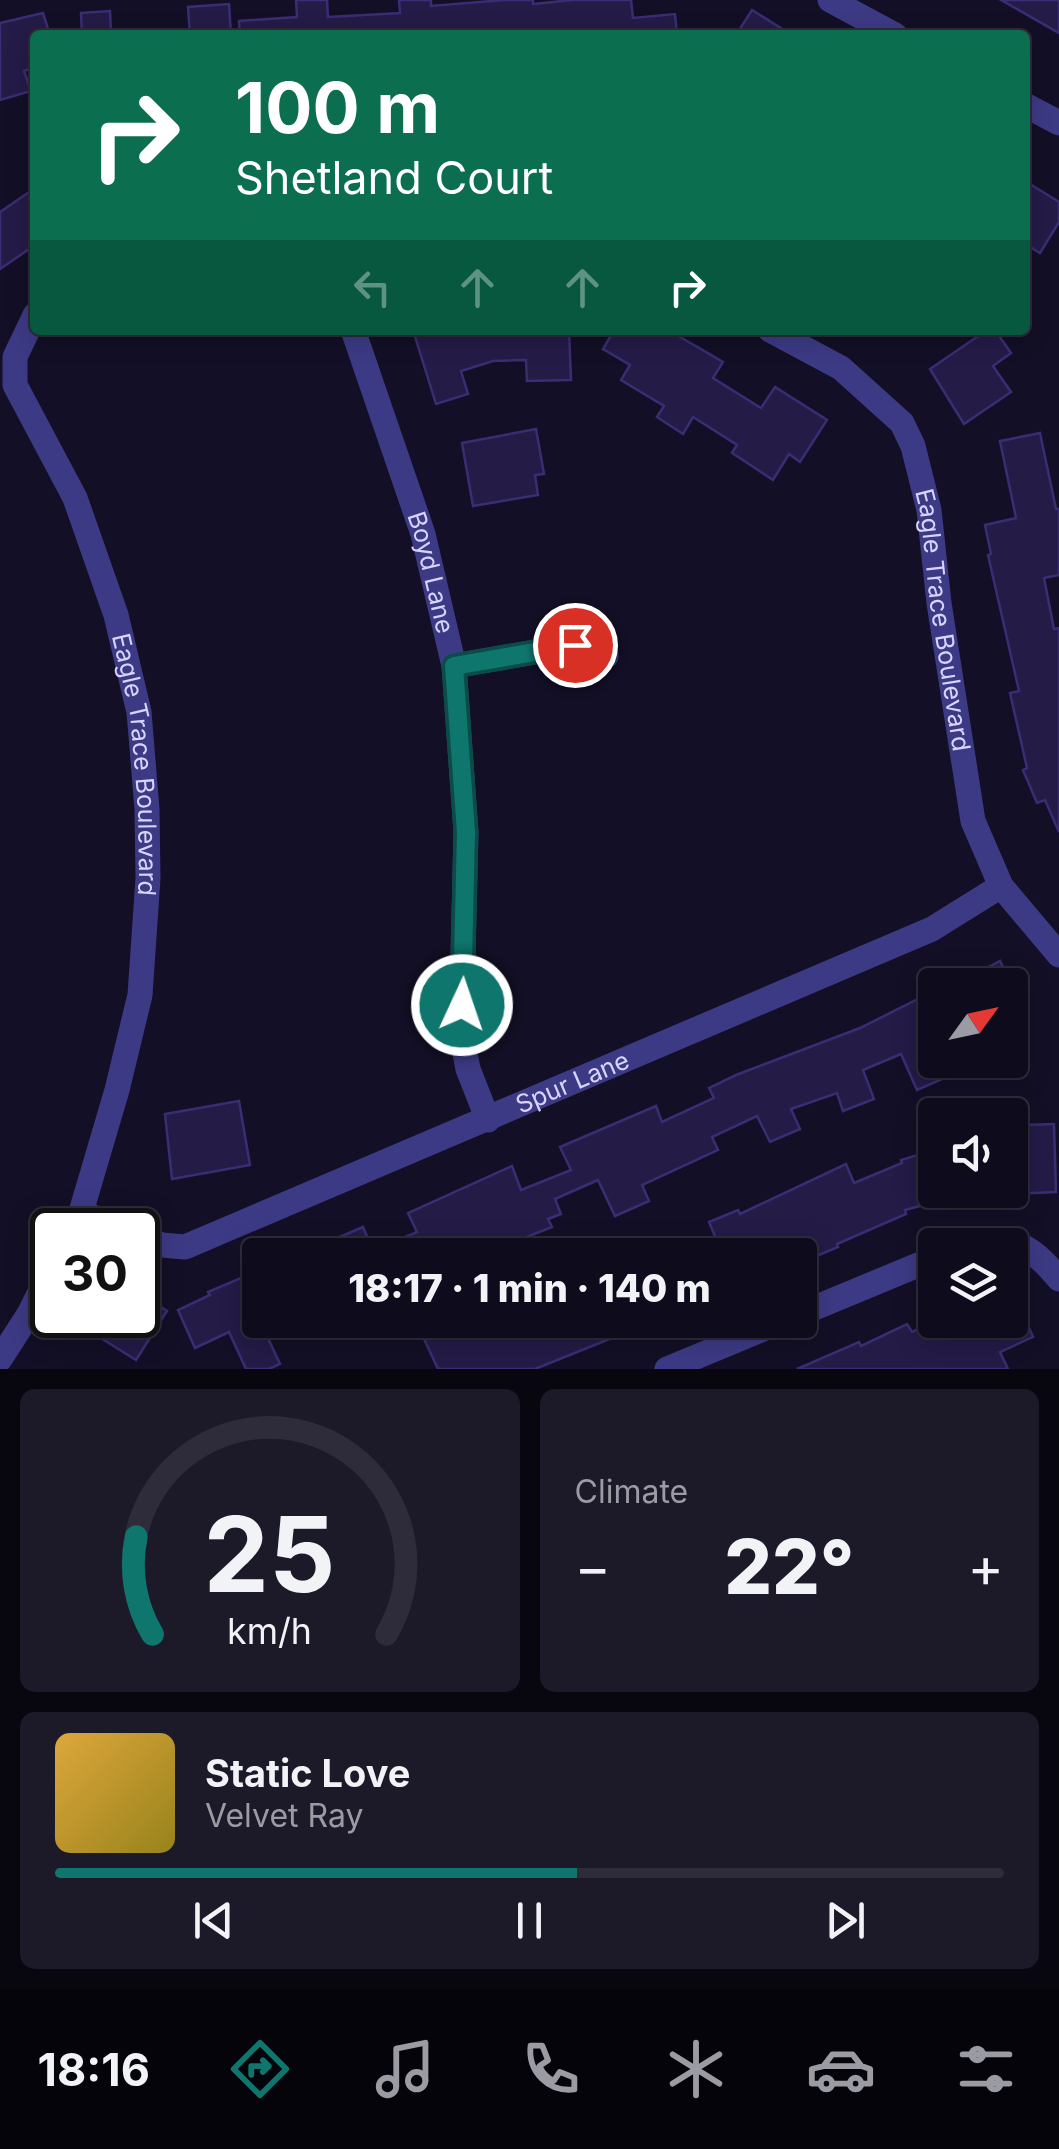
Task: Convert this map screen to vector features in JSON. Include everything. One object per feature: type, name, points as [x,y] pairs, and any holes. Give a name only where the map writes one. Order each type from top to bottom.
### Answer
[{"type":"street","points":[[830,0],[886,30]]},
{"type":"street","points":[[1030,108],[1059,124]]},
{"type":"street","name":"Eagle Trace Boulevard","points":[[30,325],[15,356],[15,385],[75,498],[116,615],[139,712],[147,809],[148,878],[140,995],[118,1090],[80,1208]]},
{"type":"street","name":"Boyd Lane","points":[[355,335],[423,534],[454,666],[466,832],[461,1032],[468,1069],[488,1120]]},
{"type":"street","name":"Eagle Trace Boulevard","points":[[779,335],[841,368],[873,394],[902,423],[913,446],[929,510],[972,821],[1002,886],[1059,956]]},
{"type":"street","points":[[454,666],[575,645],[606,656]]},
{"type":"street","name":"Spur Lane","points":[[160,1244],[185,1248],[488,1120],[932,929],[1002,886]]},
{"type":"street","points":[[1028,1249],[1038,1253],[1059,1278]]},
{"type":"street","points":[[817,1307],[918,1265]]},
{"type":"street","points":[[0,1359],[30,1312]]},
{"type":"street","points":[[667,1369],[742,1338]]},
{"type":"building","points":[[296,0],[327,0],[328,17],[400,13],[399,0],[431,0],[431,6],[504,0],[533,0],[533,4],[631,0],[633,18],[675,14],[677,30],[240,30],[239,21],[297,17]]},
{"type":"building","points":[[1001,0],[1059,0],[1059,33]]},
{"type":"building","points":[[229,4],[231,30],[190,30],[188,7]]},
{"type":"building","points":[[752,10],[784,30],[739,30]]},
{"type":"building","points":[[110,11],[111,30],[82,30],[81,13]]},
{"type":"building","points":[[43,13],[48,30],[30,30],[30,69],[24,71],[30,91],[0,100],[0,23]]},
{"type":"building","points":[[1030,184],[1059,202],[1059,222],[1040,253],[1030,247]]},
{"type":"building","points":[[30,191],[30,248],[0,269],[0,212]]},
{"type":"building","points":[[415,335],[569,335],[571,380],[527,381],[526,360],[493,361],[461,371],[468,394],[436,404]]},
{"type":"building","points":[[611,335],[677,335],[723,362],[713,378],[761,408],[775,387],[827,420],[800,462],[789,454],[773,480],[732,453],[737,445],[693,417],[683,434],[657,417],[664,406],[621,380],[630,365],[603,349]]},
{"type":"building","points":[[980,335],[998,335],[1011,353],[993,366],[1011,392],[964,424],[930,369]]},
{"type":"building","points":[[536,429],[544,474],[535,475],[538,495],[473,506],[462,443]]},
{"type":"building","points":[[1040,433],[1059,509],[1059,575],[1044,578],[1054,629],[1059,628],[1059,832],[1045,800],[1037,803],[1023,770],[1027,768],[1010,693],[1019,691],[988,555],[991,554],[985,525],[1016,518],[1000,441]]},
{"type":"building","points":[[918,999],[918,1078],[944,1078],[917,1090],[901,1054],[863,1070],[874,1099],[843,1111],[837,1093],[791,1109],[800,1129],[770,1142],[757,1116],[712,1137],[718,1150],[642,1185],[649,1201],[615,1216],[598,1180],[555,1199],[561,1214],[548,1219],[552,1227],[524,1238],[403,1238],[417,1232],[408,1213],[512,1166],[521,1190],[571,1170],[560,1147],[656,1106],[662,1122],[714,1098],[709,1088],[736,1075],[860,1028]]},
{"type":"building","points":[[239,1101],[250,1165],[172,1179],[165,1114]]},
{"type":"building","points":[[1054,1124],[1056,1192],[1028,1193],[1028,1125]]},
{"type":"building","points":[[918,1155],[918,1207],[819,1255],[817,1238],[716,1238],[709,1222],[738,1210],[740,1214],[846,1164],[854,1183],[902,1163],[901,1160]]},
{"type":"building","points":[[363,1227],[368,1238],[337,1238]]},
{"type":"building","points":[[242,1278],[242,1338],[268,1338],[280,1364],[269,1369],[246,1369],[229,1332],[195,1348],[178,1310],[210,1295],[208,1292]]},
{"type":"building","points":[[907,1324],[912,1332],[918,1329],[918,1338],[1028,1338],[1028,1326],[1033,1337],[1000,1352],[1008,1369],[797,1369]]},
{"type":"building","points":[[101,1338],[150,1338],[136,1360]]},
{"type":"building","points":[[612,1338],[535,1369],[438,1369],[424,1339]]},
{"type":"route","points":[[462,1005],[466,832],[454,666],[575,645]]}]
